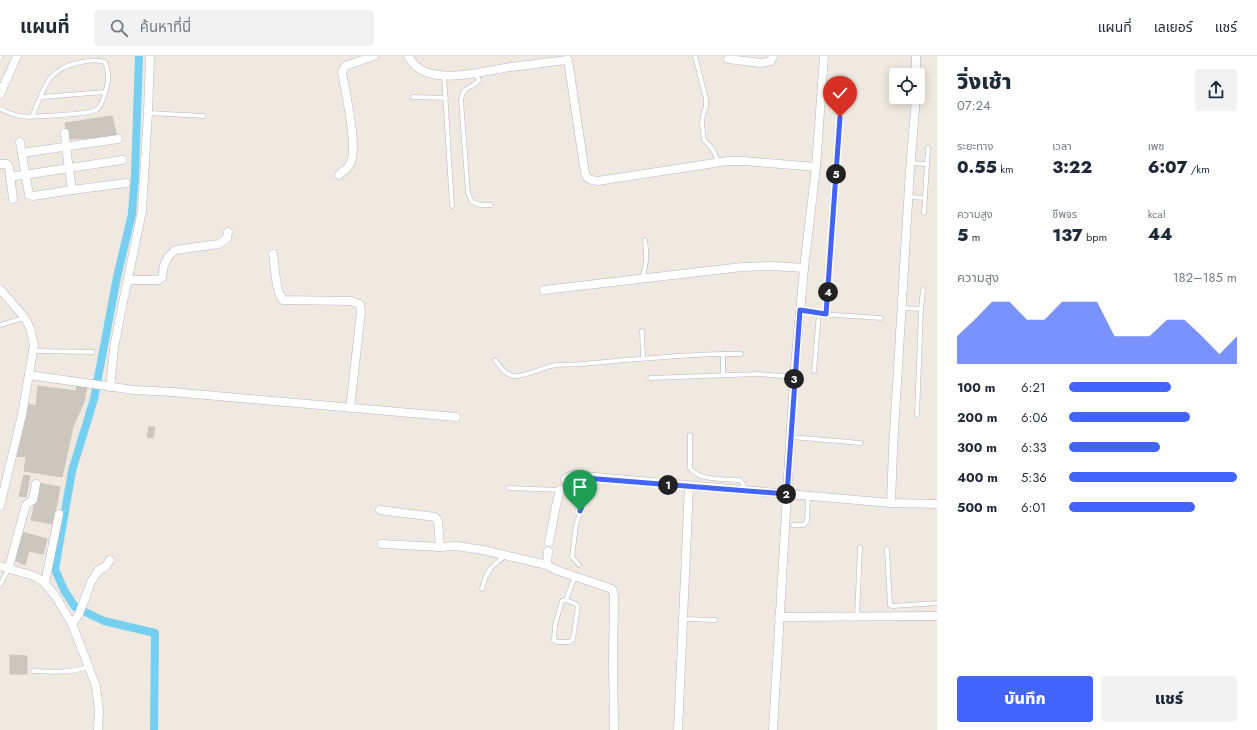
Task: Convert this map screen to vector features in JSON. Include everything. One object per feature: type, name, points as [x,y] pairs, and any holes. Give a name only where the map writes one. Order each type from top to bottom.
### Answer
[{"type":"street","points":[[1,91],[18,56]]},
{"type":"street","points":[[107,386],[142,212],[150,56]]},
{"type":"street","points":[[339,175],[350,164],[353,154],[353,137],[342,72],[345,66],[374,56]]},
{"type":"street","points":[[408,56],[413,64],[425,72],[444,76],[476,74],[567,58],[584,173],[586,178],[590,180],[598,181],[718,162],[744,161],[816,167]]},
{"type":"street","points":[[728,59],[761,63],[771,61],[773,56]]},
{"type":"street","points":[[773,730],[794,377],[804,268],[816,167],[824,56]]},
{"type":"street","points":[[916,56],[916,68]]},
{"type":"street","points":[[891,503],[910,163],[915,104]]},
{"type":"street","points":[[65,133],[68,168],[72,190]]},
{"type":"street","points":[[22,153],[118,139]]},
{"type":"street","points":[[20,142],[29,195],[33,196],[126,183]]},
{"type":"street","points":[[10,177],[122,160]]},
{"type":"street","points":[[0,164],[7,164],[9,167],[13,199]]},
{"type":"street","points":[[128,280],[158,280],[162,278],[164,265],[168,257],[175,250],[219,244],[227,238],[228,232]]},
{"type":"street","points":[[273,254],[279,292],[283,300],[351,301],[360,304],[361,312],[350,408]]},
{"type":"street","points":[[544,290],[742,267],[772,266],[804,268]]},
{"type":"street","points":[[0,290],[24,318],[30,328],[33,337],[34,351],[22,415],[0,506]]},
{"type":"street","points":[[29,375],[107,386],[456,417]]},
{"type":"street","points":[[565,479],[572,476],[891,503],[937,504]]},
{"type":"street","points":[[9,567],[25,508],[26,505],[33,500],[36,484]]},
{"type":"street","points":[[678,730],[689,487]]},
{"type":"street","points":[[549,542],[560,490]]},
{"type":"street","points":[[380,510],[435,517],[438,521],[440,547]]},
{"type":"street","points":[[45,583],[59,514]]},
{"type":"street","points":[[382,544],[440,547],[456,546],[470,548],[547,565],[610,588],[614,592],[614,730]]},
{"type":"street","points":[[547,565],[548,552]]},
{"type":"street","points":[[72,624],[81,610],[91,582],[98,571],[106,566],[110,560]]},
{"type":"street","points":[[0,566],[9,567],[34,576],[45,583],[56,597],[72,624],[96,686],[99,712],[98,730]]},
{"type":"street","points":[[779,617],[937,616]]},
{"type":"lane","points":[[695,56],[706,99],[706,107],[702,124],[704,140],[712,146],[718,162]]},
{"type":"lane","points":[[0,109],[21,117],[32,117],[85,114],[94,111],[98,108],[105,92],[108,74],[104,62],[89,60],[58,69],[51,76],[32,117]]},
{"type":"lane","points":[[476,74],[479,80],[477,83],[465,88],[461,100],[468,193],[472,202],[481,205],[491,205]]},
{"type":"lane","points":[[444,76],[452,206]]},
{"type":"lane","points":[[41,97],[105,92]]},
{"type":"lane","points":[[413,98],[446,98]]},
{"type":"lane","points":[[148,113],[204,116]]},
{"type":"lane","points":[[826,314],[840,117]]},
{"type":"lane","points":[[924,213],[928,148]]},
{"type":"lane","points":[[910,163],[927,164]]},
{"type":"lane","points":[[908,196],[925,198]]},
{"type":"lane","points":[[642,278],[646,266],[647,255],[645,240]]},
{"type":"lane","points":[[917,415],[922,290]]},
{"type":"lane","points":[[902,308],[921,309]]},
{"type":"lane","points":[[800,310],[820,314],[881,318]]},
{"type":"lane","points":[[814,371],[820,314]]},
{"type":"lane","points":[[0,325],[24,318]]},
{"type":"lane","points":[[642,331],[643,358]]},
{"type":"lane","points":[[34,351],[93,352]]},
{"type":"lane","points":[[722,354],[723,375]]},
{"type":"lane","points":[[495,360],[508,375],[521,376],[558,364],[579,364],[643,358],[742,354]]},
{"type":"lane","points":[[650,378],[759,374],[794,377]]},
{"type":"lane","points":[[690,435],[690,468],[692,472],[702,477],[740,480],[746,491]]},
{"type":"lane","points":[[791,436],[861,443]]},
{"type":"lane","points":[[579,565],[572,557],[576,525],[583,504],[585,478]]},
{"type":"lane","points":[[509,488],[560,490]]},
{"type":"lane","points":[[793,525],[804,525],[807,521],[808,496]]},
{"type":"lane","points":[[857,616],[860,547]]},
{"type":"lane","points":[[888,549],[890,605],[937,603]]},
{"type":"lane","points":[[482,589],[488,572],[492,567],[500,562],[505,555]]},
{"type":"lane","points":[[0,585],[9,567]]},
{"type":"lane","points":[[566,600],[578,606],[573,639],[570,642],[557,642],[554,638],[562,601],[566,600],[575,576]]},
{"type":"lane","points":[[683,619],[715,620]]},
{"type":"lane","points":[[33,671],[75,671],[88,667]]},
{"type":"building","points":[[112,116],[117,137],[68,139],[65,123]]},
{"type":"building","points":[[77,384],[87,386],[84,402],[73,427],[62,477],[24,471],[26,457],[17,456],[28,404],[36,406],[38,386],[76,391]]},
{"type":"building","points":[[149,427],[155,427],[153,438],[147,437]]},
{"type":"building","points":[[24,475],[30,476],[26,497],[19,496]]},
{"type":"building","points":[[39,483],[60,487],[53,524],[31,520]]},
{"type":"building","points":[[22,532],[47,539],[43,554],[29,551],[25,565],[14,560]]},
{"type":"building","points":[[10,655],[27,656],[27,674],[10,674]]},
{"type":"waterway","points":[[139,56],[135,175],[132,214],[117,277],[94,399],[72,471],[55,569],[64,590],[75,607],[104,621],[155,633],[154,730]]},
{"type":"route","points":[[580,511],[583,504],[585,478],[787,494],[794,377],[800,310],[826,314],[840,117]]}]
